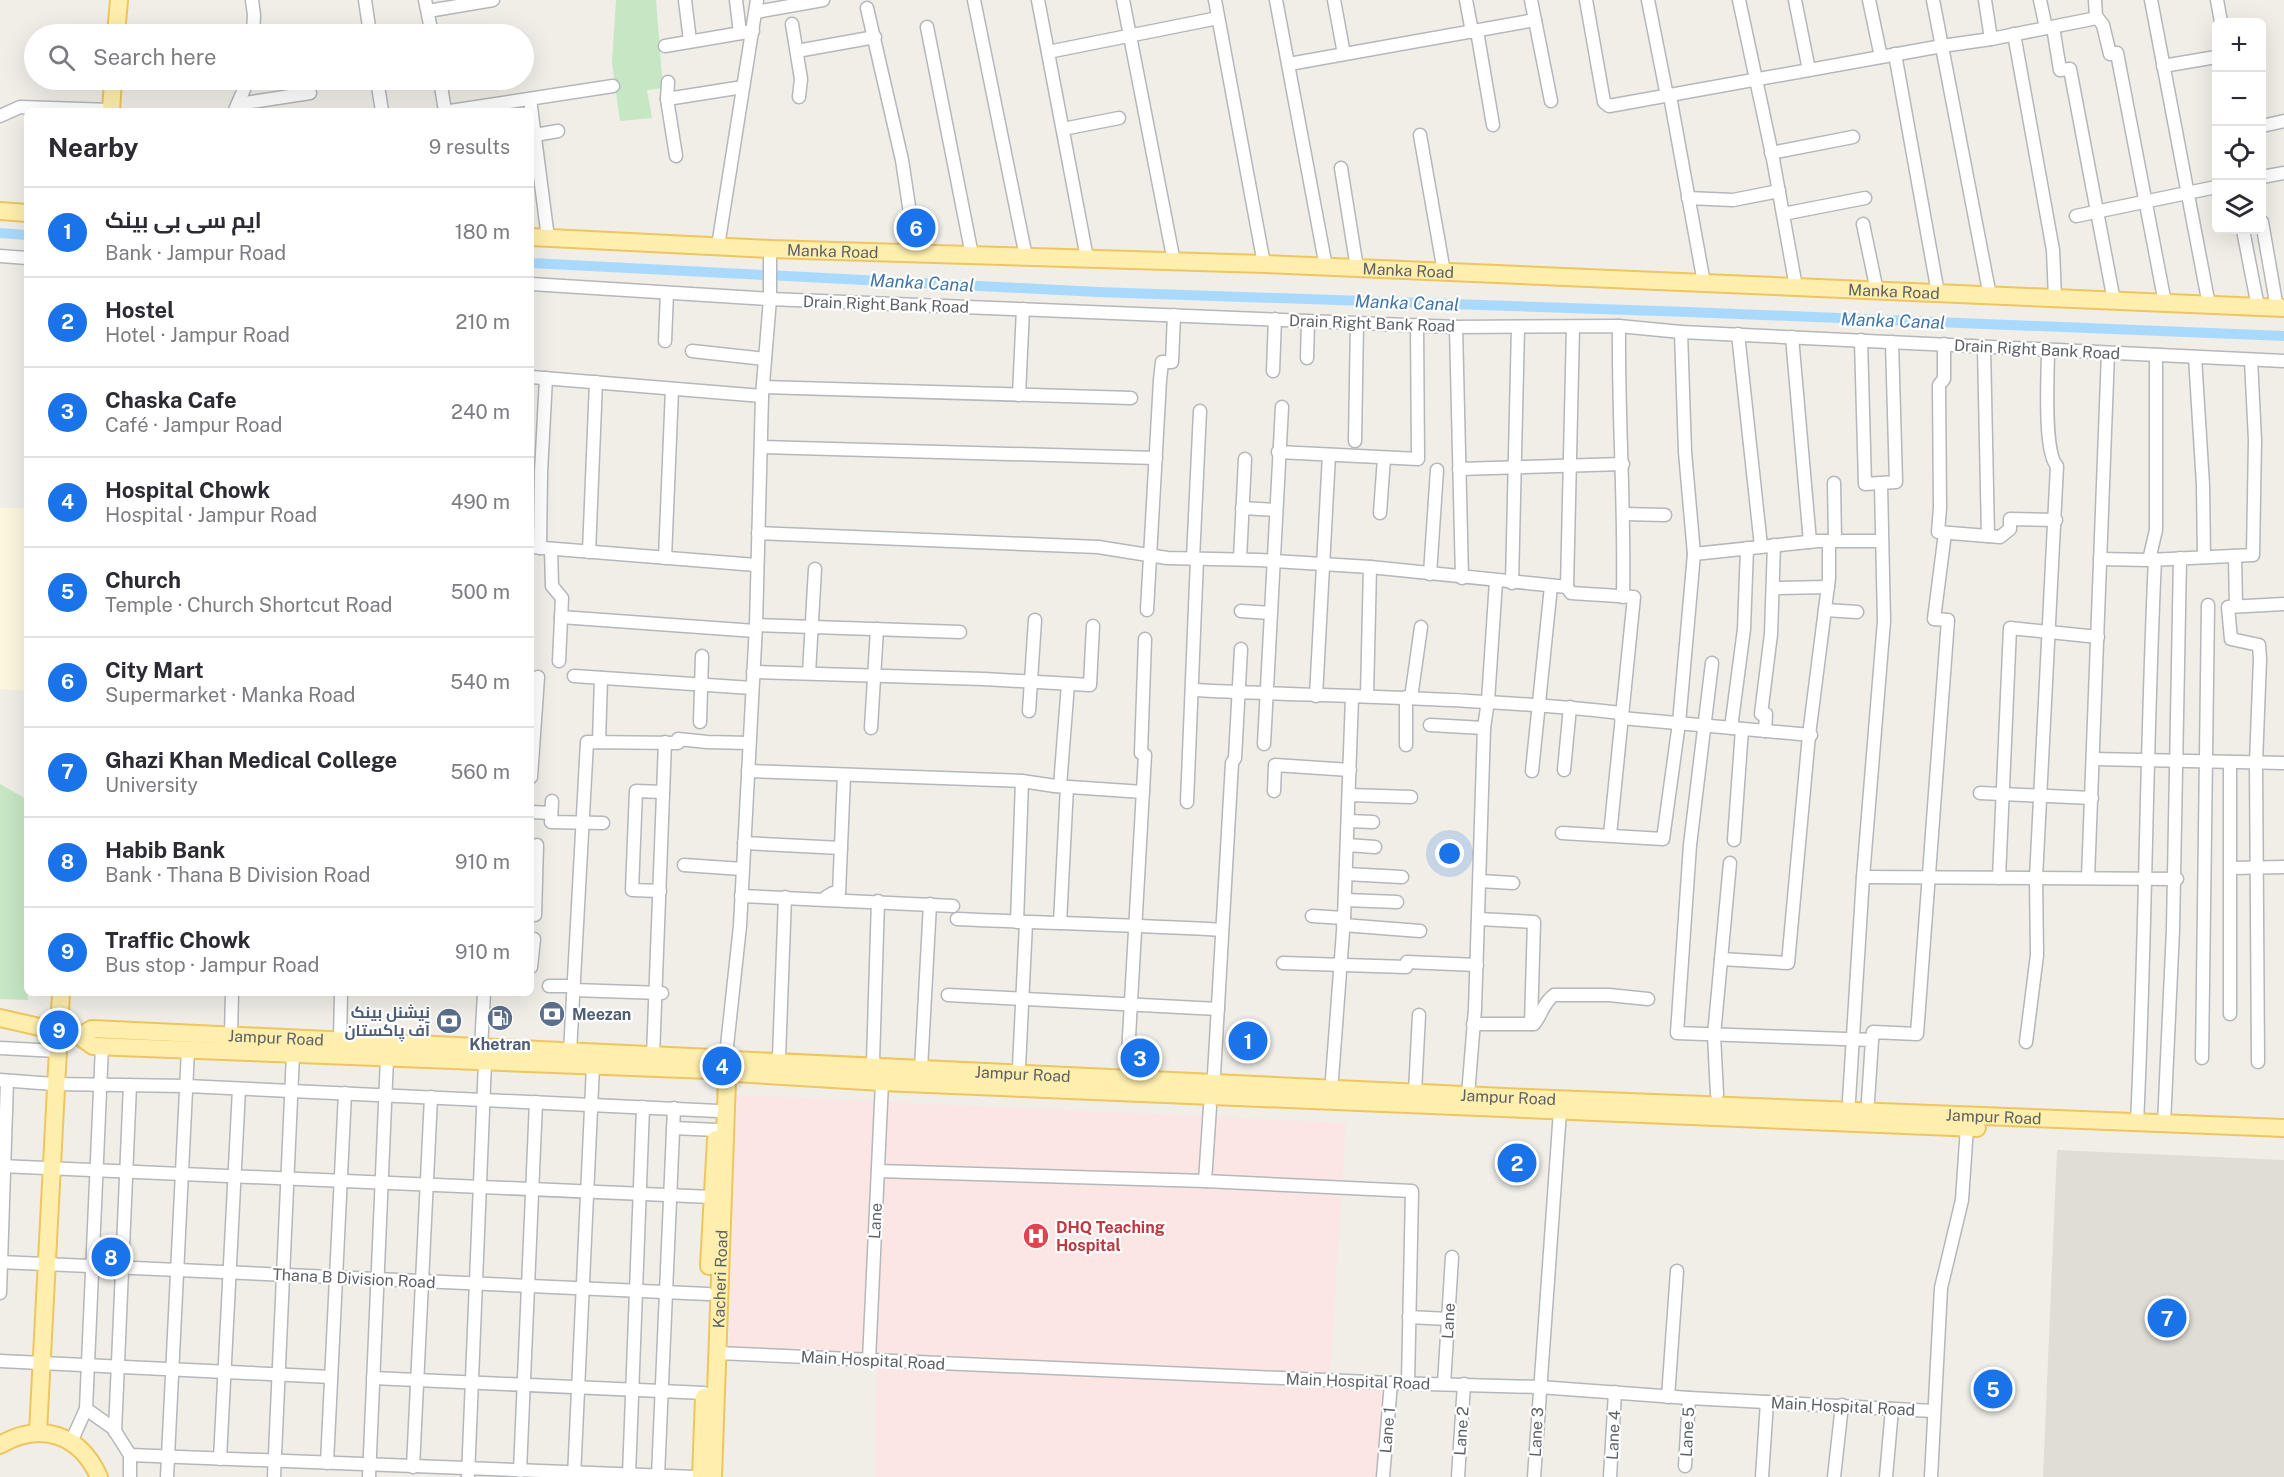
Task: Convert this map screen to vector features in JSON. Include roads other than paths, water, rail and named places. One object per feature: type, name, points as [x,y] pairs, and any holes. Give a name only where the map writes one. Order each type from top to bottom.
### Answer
[{"type":"main road","points":[[117,24],[119,0]]},
{"type":"main road","points":[[111,108],[112,90]]},
{"type":"main road","points":[[0,211],[24,213]]},
{"type":"main road","name":"Manka Road","points":[[539,238],[718,246],[770,257],[916,254],[1087,258],[2280,308]]},
{"type":"main road","points":[[38,1432],[40,1363],[53,1168],[54,1084],[61,996]]},
{"type":"main road","name":"Jampur Road","points":[[0,1018],[91,1042],[188,1050],[387,1058],[570,1052],[652,1056],[723,1068],[882,1082],[2284,1140]]},
{"type":"main road","name":"Jampur Road","points":[[91,1042],[92,1029],[340,1041],[593,1066],[874,1067],[1468,1095],[2284,1128]]},
{"type":"main road","name":"Kacheri Road","points":[[700,1477],[712,1197],[723,1068]]},
{"type":"main road","name":"Kacheri Road","points":[[713,1477],[726,1149],[723,1068]]},
{"type":"main road","points":[[0,1445],[15,1436],[38,1432],[59,1436],[78,1446],[92,1462],[99,1477]]},
{"type":"street","points":[[252,0],[254,24]]},
{"type":"street","points":[[364,0],[368,24]]},
{"type":"street","points":[[430,24],[426,5],[493,0]]},
{"type":"street","points":[[685,0],[690,42]]},
{"type":"street","points":[[736,0],[746,32]]},
{"type":"street","points":[[718,246],[743,87],[746,32],[756,6],[823,0]]},
{"type":"street","points":[[974,0],[1026,257]]},
{"type":"street","points":[[1038,0],[1087,258]]},
{"type":"street","points":[[1123,0],[1174,262]]},
{"type":"street","points":[[1215,0],[1264,264]]},
{"type":"street","points":[[1276,0],[1326,267]]},
{"type":"street","points":[[1334,0],[1344,54]]},
{"type":"street","points":[[1466,0],[1493,125]]},
{"type":"street","points":[[1531,0],[1551,101]]},
{"type":"street","points":[[1586,0],[1606,105],[1609,106],[1895,54],[1991,39],[2092,19],[2096,16]]},
{"type":"street","points":[[1648,0],[1704,283]]},
{"type":"street","points":[[1739,0],[1779,191],[1796,287]]},
{"type":"street","points":[[1795,0],[1809,70]]},
{"type":"street","points":[[1869,0],[1881,57]]},
{"type":"street","points":[[1933,0],[1990,296]]},
{"type":"street","points":[[1985,0],[1991,39]]},
{"type":"street","points":[[2040,0],[2060,70],[2070,69],[2114,301]]},
{"type":"street","points":[[2095,0],[2096,16],[2103,25],[2110,54],[2117,53],[2165,303]]},
{"type":"street","points":[[2151,0],[2209,305]]},
{"type":"street","points":[[2217,0],[2220,18]]},
{"type":"street","points":[[867,8],[902,160],[916,254]]},
{"type":"street","points":[[1048,52],[1218,18]]},
{"type":"street","points":[[1289,64],[1535,20]]},
{"type":"street","points":[[792,24],[801,79],[799,97]]},
{"type":"street","points":[[927,27],[972,255]]},
{"type":"street","points":[[665,46],[746,32]]},
{"type":"street","points":[[2014,34],[2053,250],[2055,298]]},
{"type":"street","points":[[797,51],[875,37]]},
{"type":"street","points":[[1895,54],[1938,293]]},
{"type":"street","points":[[2163,66],[2212,58]]},
{"type":"street","points":[[668,82],[667,99],[676,156]]},
{"type":"street","points":[[470,108],[613,86]]},
{"type":"street","points":[[667,99],[743,87]]},
{"type":"street","points":[[236,108],[244,90]]},
{"type":"street","points":[[379,90],[382,108]]},
{"type":"street","points":[[442,90],[445,108]]},
{"type":"street","points":[[236,108],[310,93]]},
{"type":"street","points":[[530,99],[531,108]]},
{"type":"street","points":[[0,116],[20,107],[50,108]]},
{"type":"street","points":[[1063,129],[1119,118]]},
{"type":"street","points":[[2266,125],[2284,121]]},
{"type":"street","points":[[534,128],[539,238]]},
{"type":"street","points":[[535,135],[558,131]]},
{"type":"street","points":[[1420,135],[1444,272]]},
{"type":"street","points":[[1771,153],[1853,137]]},
{"type":"street","points":[[1341,168],[1357,268]]},
{"type":"street","points":[[2266,176],[2284,173]]},
{"type":"street","points":[[2076,216],[2212,188]]},
{"type":"street","points":[[1688,198],[1733,200],[1779,191]]},
{"type":"street","points":[[1783,214],[1865,198]]},
{"type":"street","points":[[1863,224],[1877,291]]},
{"type":"street","points":[[2244,234],[2258,307]]},
{"type":"street","points":[[2265,234],[2280,308]]},
{"type":"street","points":[[0,256],[24,258]]},
{"type":"street","points":[[723,1068],[740,926],[756,628],[756,565],[763,391],[770,299],[770,257]]},
{"type":"street","name":"Drain Right Bank Road","points":[[534,284],[770,299],[1456,327],[1619,326],[1681,332],[2284,361]]},
{"type":"street","points":[[665,341],[667,293]]},
{"type":"street","points":[[1019,395],[1023,309]]},
{"type":"street","points":[[1148,610],[1162,362],[1172,362],[1174,315]]},
{"type":"street","points":[[1274,371],[1275,319]]},
{"type":"street","points":[[1307,358],[1308,321]]},
{"type":"street","points":[[1355,441],[1357,323]]},
{"type":"street","points":[[1278,452],[1418,459],[1417,325]]},
{"type":"street","points":[[1619,326],[1624,514],[1623,597]]},
{"type":"street","points":[[1456,327],[1462,578]]},
{"type":"street","points":[[1512,583],[1518,327]]},
{"type":"street","points":[[1573,327],[1567,587],[1571,593],[1634,597],[1610,835]]},
{"type":"street","points":[[1562,833],[1663,839],[1679,723],[1694,554],[1685,452],[1681,332]]},
{"type":"street","points":[[1738,334],[1761,546]]},
{"type":"street","points":[[1792,337],[1810,542]]},
{"type":"street","points":[[1861,340],[1865,484],[1881,485],[1896,482],[1892,342]]},
{"type":"street","points":[[1944,344],[1944,379],[1939,386],[1940,508],[1938,532],[2000,537],[2010,529],[2010,519],[2056,520]]},
{"type":"street","points":[[1984,346],[1988,536]]},
{"type":"street","points":[[2026,1042],[2037,955],[2036,878],[2058,466],[2053,462],[2049,435],[2048,350]]},
{"type":"street","points":[[692,351],[765,358]]},
{"type":"street","points":[[2088,878],[2108,352]]},
{"type":"street","points":[[2137,1123],[2146,879],[2152,560],[2156,530],[2156,355]]},
{"type":"street","points":[[2195,357],[2203,485],[2204,557]]},
{"type":"street","points":[[2100,559],[2152,560],[2253,555],[2255,440],[2251,360]]},
{"type":"street","points":[[534,377],[672,388],[1131,398]]},
{"type":"street","points":[[546,378],[536,472],[541,548],[552,586],[562,598],[559,661]]},
{"type":"street","points":[[589,552],[596,382]]},
{"type":"street","points":[[666,558],[672,388]]},
{"type":"street","points":[[1264,744],[1282,407]]},
{"type":"street","points":[[1187,802],[1200,411]]},
{"type":"street","points":[[761,447],[1156,458]]},
{"type":"street","points":[[1316,696],[1329,455]]},
{"type":"street","points":[[1380,513],[1384,458]]},
{"type":"street","points":[[1240,560],[1245,459]]},
{"type":"street","points":[[1459,469],[1623,464]]},
{"type":"street","points":[[1430,574],[1437,471]]},
{"type":"street","points":[[1721,959],[1788,963],[1810,735],[1828,587],[1834,483]]},
{"type":"street","points":[[1849,1100],[1863,877],[1884,621],[1881,485]]},
{"type":"street","points":[[1242,508],[1275,510]]},
{"type":"street","points":[[1624,514],[1665,515]]},
{"type":"street","points":[[758,533],[1098,547],[1195,559],[1370,567],[1567,587]]},
{"type":"street","points":[[1868,1101],[1873,1032],[1917,1034],[1948,620],[1934,619],[1945,533]]},
{"type":"street","points":[[1694,554],[1810,542],[1881,541]]},
{"type":"street","points":[[1766,731],[1766,714],[1761,714],[1771,634],[1774,545]]},
{"type":"street","points":[[541,548],[756,565]]},
{"type":"street","points":[[1734,840],[1737,728],[1747,548]]},
{"type":"street","points":[[2235,556],[2236,606]]},
{"type":"street","points":[[2164,1124],[2171,1018],[2176,879],[2180,558]]},
{"type":"street","points":[[1367,696],[1370,567]]},
{"type":"street","points":[[808,674],[813,627],[815,569]]},
{"type":"street","points":[[1468,1095],[1477,965],[1485,728],[1496,581]]},
{"type":"street","points":[[1532,771],[1551,586]]},
{"type":"street","points":[[1774,588],[1828,587]]},
{"type":"street","points":[[2258,1062],[2256,763],[2260,659],[2259,645],[2231,639],[2228,607],[2284,604]]},
{"type":"street","points":[[2202,1058],[2208,605]]},
{"type":"street","points":[[1825,610],[1857,612]]},
{"type":"street","points":[[1241,611],[1270,613]]},
{"type":"street","points":[[561,617],[756,628],[813,627],[960,632]]},
{"type":"street","points":[[1029,711],[1035,620]]},
{"type":"street","points":[[753,672],[1090,685],[1093,626]]},
{"type":"street","points":[[1406,745],[1409,697],[1421,627]]},
{"type":"street","points":[[1999,878],[2010,628],[2098,637]]},
{"type":"street","points":[[871,728],[877,629]]},
{"type":"street","points":[[1127,1072],[1145,755],[1141,753],[1145,639]]},
{"type":"street","points":[[1214,1074],[1241,649]]},
{"type":"street","points":[[700,722],[702,656]]},
{"type":"street","points":[[1712,663],[1690,845],[1677,1033],[1872,1040]]},
{"type":"street","points":[[574,676],[752,688]]},
{"type":"street","points":[[534,734],[538,677]]},
{"type":"street","points":[[598,742],[601,678]]},
{"type":"street","points":[[1059,924],[1068,684]]},
{"type":"street","points":[[1192,690],[1539,704],[1679,723],[1810,735]]},
{"type":"street","points":[[1332,1079],[1344,922],[1352,697]]},
{"type":"street","points":[[1563,770],[1570,707]]},
{"type":"street","points":[[1431,725],[1485,728]]},
{"type":"street","points":[[570,1052],[587,742],[678,743],[678,739],[749,743]]},
{"type":"street","points":[[652,1056],[659,993],[665,742]]},
{"type":"street","points":[[2094,759],[2284,763]]},
{"type":"street","points":[[2230,762],[2230,1014]]},
{"type":"street","points":[[1274,791],[1275,765],[1350,770]]},
{"type":"street","points":[[748,771],[1022,781],[1064,787],[1143,792]]},
{"type":"street","points":[[822,899],[833,893],[839,893],[844,776]]},
{"type":"street","points":[[1019,1067],[1023,999],[1022,781]]},
{"type":"street","points":[[660,891],[632,890],[636,791],[663,792]]},
{"type":"street","points":[[1980,793],[2092,798]]},
{"type":"street","points":[[1349,795],[1411,797]]},
{"type":"street","points":[[534,811],[552,807],[551,822],[603,823]]},
{"type":"street","points":[[1348,821],[1373,822]]},
{"type":"street","points":[[744,843],[841,848]]},
{"type":"street","points":[[534,885],[537,845]]},
{"type":"street","points":[[1347,845],[1375,847]]},
{"type":"street","points":[[1717,1094],[1714,1035],[1730,863]]},
{"type":"street","points":[[684,866],[742,869]]},
{"type":"street","points":[[2231,868],[2284,867]]},
{"type":"street","points":[[1346,874],[1402,877]]},
{"type":"street","points":[[1863,877],[2176,879]]},
{"type":"street","points":[[1480,881],[1513,883]]},
{"type":"street","points":[[741,896],[953,906]]},
{"type":"street","points":[[779,1057],[785,897]]},
{"type":"street","points":[[1345,900],[1397,902]]},
{"type":"street","points":[[878,901],[874,1067],[882,1082]]},
{"type":"street","points":[[921,1069],[930,904]]},
{"type":"street","points":[[534,906],[535,915]]},
{"type":"street","points":[[1312,916],[1420,931]]},
{"type":"street","points":[[957,919],[1222,930]]},
{"type":"street","points":[[1479,919],[1534,922],[1531,1024]]},
{"type":"street","points":[[1283,963],[1340,963],[1406,967],[1407,962],[1477,965]]},
{"type":"street","points":[[549,986],[659,993]]},
{"type":"street","points":[[948,995],[1218,1009]]},
{"type":"street","points":[[1473,1024],[1531,1024],[1540,1017],[1544,1006],[1554,995],[1609,995],[1648,999]]},
{"type":"street","points":[[231,1035],[232,996]]},
{"type":"street","points":[[340,1041],[341,996]]},
{"type":"street","points":[[468,1473],[482,1187],[484,996]]},
{"type":"street","points":[[1415,1092],[1419,1015]]},
{"type":"street","points":[[71,1442],[86,1409],[100,1084],[91,1042]]},
{"type":"street","points":[[0,1048],[57,1051]]},
{"type":"street","points":[[167,1477],[188,1050]]},
{"type":"street","points":[[274,1477],[293,1054]]},
{"type":"street","points":[[369,1471],[387,1058]]},
{"type":"street","points":[[574,1475],[593,1066]]},
{"type":"street","points":[[0,1293],[4,1081],[186,1086],[718,1111]]},
{"type":"street","name":"Lane","points":[[869,1360],[882,1082]]},
{"type":"street","points":[[115,1432],[130,1085]]},
{"type":"street","points":[[220,1459],[239,1089]]},
{"type":"street","points":[[327,1463],[345,1094]]},
{"type":"street","points":[[413,1467],[431,1097]]},
{"type":"street","points":[[520,1471],[537,1102]]},
{"type":"street","points":[[629,1475],[644,1107]]},
{"type":"street","points":[[1205,1181],[1210,1107]]},
{"type":"street","points":[[658,1476],[674,1108]]},
{"type":"street","name":"Lane 3","points":[[1534,1477],[1560,1111]]},
{"type":"street","points":[[1933,1411],[1941,1288],[1962,1200],[1967,1127]]},
{"type":"street","points":[[673,1128],[717,1130]]},
{"type":"street","points":[[2,1166],[712,1197]]},
{"type":"street","points":[[878,1171],[1205,1181],[1412,1191],[1408,1383]]},
{"type":"street","name":"Lane","points":[[1444,1384],[1452,1257]]},
{"type":"street","name":"Thana B Division Road","points":[[1,1262],[708,1294]]},
{"type":"street","points":[[1668,1396],[1677,1271]]},
{"type":"street","points":[[1409,1317],[1448,1319]]},
{"type":"street","name":"Main Hospital Road","points":[[717,1353],[1391,1383],[1539,1387],[1689,1398],[1933,1411],[1931,1477]]},
{"type":"street","points":[[0,1361],[331,1377]]},
{"type":"street","points":[[373,1378],[704,1393]]},
{"type":"street","name":"Lane 1","points":[[1383,1477],[1391,1383]]},
{"type":"street","name":"Lane 2","points":[[1458,1477],[1464,1384]]},
{"type":"street","name":"Lane 4","points":[[1610,1477],[1615,1392]]},
{"type":"street","name":"Lane 5","points":[[1685,1466],[1689,1398]]},
{"type":"street","points":[[1762,1477],[1767,1402]]},
{"type":"street","points":[[1834,1477],[1842,1405]]},
{"type":"street","points":[[86,1409],[101,1418],[115,1432],[130,1455],[130,1477]]},
{"type":"street","points":[[1886,1477],[1892,1410]]},
{"type":"street","points":[[130,1455],[327,1463],[369,1471],[413,1467],[468,1473],[520,1471],[574,1475],[695,1477]]},
{"type":"waterway","name":"Manka Canal","points":[[0,233],[24,235]]},
{"type":"waterway","name":"Manka Canal","points":[[534,263],[1098,292],[1689,312],[2284,336]]},
{"type":"place","name":"City Mart","points":[[916,228]]},
{"type":"place","name":"Meezan","points":[[552,1014]]},
{"type":"place","name":"Khetran","points":[[500,1018]]},
{"type":"place","name":"نیشنل بینک آف پاکستان","points":[[449,1021]]},
{"type":"place","name":"Traffic Chowk","points":[[59,1030]]},
{"type":"place","name":"ایم سی بی بینک","points":[[1248,1041]]},
{"type":"place","name":"Chaska Cafe","points":[[1140,1058]]},
{"type":"place","name":"Hospital Chowk","points":[[722,1066]]},
{"type":"place","name":"Hostel","points":[[1517,1163]]},
{"type":"place","name":"DHQ Teaching Hospital","points":[[1036,1236]]},
{"type":"place","name":"Habib Bank","points":[[111,1257]]},
{"type":"place","name":"Ghazi Khan Medical College","points":[[2167,1318]]},
{"type":"place","name":"Church","points":[[1993,1389]]}]
